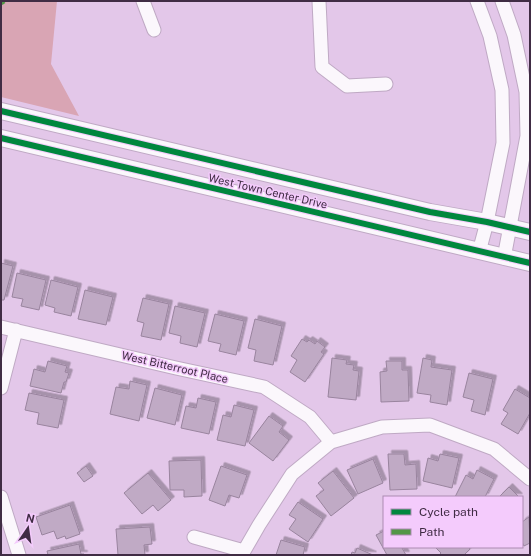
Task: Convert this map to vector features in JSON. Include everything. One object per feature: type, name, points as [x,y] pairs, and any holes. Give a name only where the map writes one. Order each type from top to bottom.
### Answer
[{"type":"street","points":[[143,1],[154,30]]},
{"type":"street","points":[[319,1],[322,67],[347,86],[386,84]]},
{"type":"street","points":[[477,1],[490,36],[502,90],[503,144],[487,222],[479,252]]},
{"type":"street","points":[[502,1],[514,35],[526,92],[527,136],[504,258]]},
{"type":"street","name":"West Town Center Drive","points":[[1,111],[430,212],[487,222],[530,232]]},
{"type":"street","name":"West Town Center Drive","points":[[1,138],[530,263]]},
{"type":"street","name":"West Bitterroot Place","points":[[1,327],[264,387],[310,417],[331,442]]},
{"type":"street","points":[[1,388],[16,330]]},
{"type":"street","points":[[194,536],[244,553],[259,525],[292,474],[331,442],[382,427],[430,425],[494,449],[530,479]]},
{"type":"street","points":[[1,497],[19,555]]},
{"type":"shaded area","points":[[1,1],[57,1],[51,64],[79,116],[1,97]]},
{"type":"building","points":[[1,263],[13,266],[4,300],[1,300]]},
{"type":"building","points":[[17,273],[46,280],[39,310],[21,306],[23,299],[12,297]]},
{"type":"building","points":[[51,280],[78,287],[71,316],[54,312],[55,308],[45,305]]},
{"type":"building","points":[[85,290],[113,297],[106,325],[78,319]]},
{"type":"building","points":[[143,298],[169,304],[161,340],[141,336],[144,323],[137,321]]},
{"type":"building","points":[[175,306],[205,313],[197,347],[180,343],[181,336],[169,333]]},
{"type":"building","points":[[215,314],[244,321],[236,355],[219,351],[221,344],[208,341]]},
{"type":"building","points":[[255,319],[282,326],[273,365],[254,361],[256,350],[248,348]]},
{"type":"building","points":[[302,339],[307,342],[309,340],[315,344],[317,341],[325,347],[321,352],[324,354],[305,382],[290,372],[297,360],[291,356]]},
{"type":"building","points":[[332,358],[347,360],[346,364],[354,365],[353,370],[359,371],[356,400],[328,397]]},
{"type":"building","points":[[423,358],[432,360],[431,367],[452,370],[447,405],[430,402],[431,395],[417,393]]},
{"type":"building","points":[[48,361],[67,366],[65,372],[69,373],[66,382],[64,382],[61,393],[30,386],[34,369],[45,372]]},
{"type":"building","points":[[386,361],[402,361],[402,370],[408,370],[409,401],[381,402],[380,372],[387,371]]},
{"type":"building","points":[[469,373],[493,379],[485,415],[471,411],[474,400],[463,397]]},
{"type":"building","points":[[130,381],[147,385],[139,421],[110,414],[116,387],[129,389]]},
{"type":"building","points":[[155,388],[182,395],[175,425],[147,418]]},
{"type":"building","points":[[515,389],[530,398],[530,413],[518,434],[501,424],[508,413],[503,410]]},
{"type":"building","points":[[29,393],[64,400],[58,428],[37,424],[39,413],[25,410]]},
{"type":"building","points":[[198,398],[216,402],[209,434],[181,428],[186,406],[196,408]]},
{"type":"building","points":[[234,405],[254,410],[245,446],[217,440],[223,415],[231,417]]},
{"type":"building","points":[[269,416],[283,426],[279,432],[289,440],[273,461],[249,443]]},
{"type":"building","points":[[388,454],[404,454],[405,465],[416,464],[417,489],[390,490]]},
{"type":"building","points":[[440,454],[459,458],[452,488],[423,481],[428,458],[438,461]]},
{"type":"building","points":[[373,459],[383,483],[358,494],[347,470]]},
{"type":"building","points":[[201,460],[202,496],[184,497],[184,490],[170,490],[169,461]]},
{"type":"building","points":[[86,466],[93,476],[84,482],[77,473]]},
{"type":"building","points":[[221,466],[247,475],[239,498],[229,495],[225,506],[209,500]]},
{"type":"building","points":[[477,470],[494,479],[486,496],[456,496],[466,475],[473,479]]},
{"type":"building","points":[[333,471],[354,498],[331,516],[316,496],[324,490],[318,483]]},
{"type":"building","points":[[148,473],[171,500],[158,511],[153,505],[142,514],[124,493]]},
{"type":"building","points":[[509,487],[518,496],[500,496]]},
{"type":"building","points":[[298,502],[323,519],[308,542],[289,529],[296,519],[289,515]]},
{"type":"building","points":[[70,505],[80,534],[66,539],[65,536],[57,539],[54,531],[42,535],[36,517]]},
{"type":"building","points":[[529,517],[530,543],[524,546],[523,544],[523,521]]},
{"type":"building","points":[[150,527],[152,544],[144,545],[145,555],[118,555],[116,529]]},
{"type":"building","points":[[383,532],[383,548],[376,535]]},
{"type":"building","points":[[281,540],[305,547],[303,555],[276,555]]},
{"type":"building","points":[[79,544],[81,554],[84,555],[48,555],[47,551]]},
{"type":"building","points":[[357,548],[373,555],[351,555],[352,552],[355,553]]},
{"type":"building","points":[[383,548],[402,548],[406,555],[387,555]]},
{"type":"building","points":[[436,548],[470,549],[464,555],[439,555],[441,553]]},
{"type":"cycle path","points":[[1,111],[430,212],[487,222],[530,232]]},
{"type":"cycle path","points":[[1,138],[530,263]]}]
